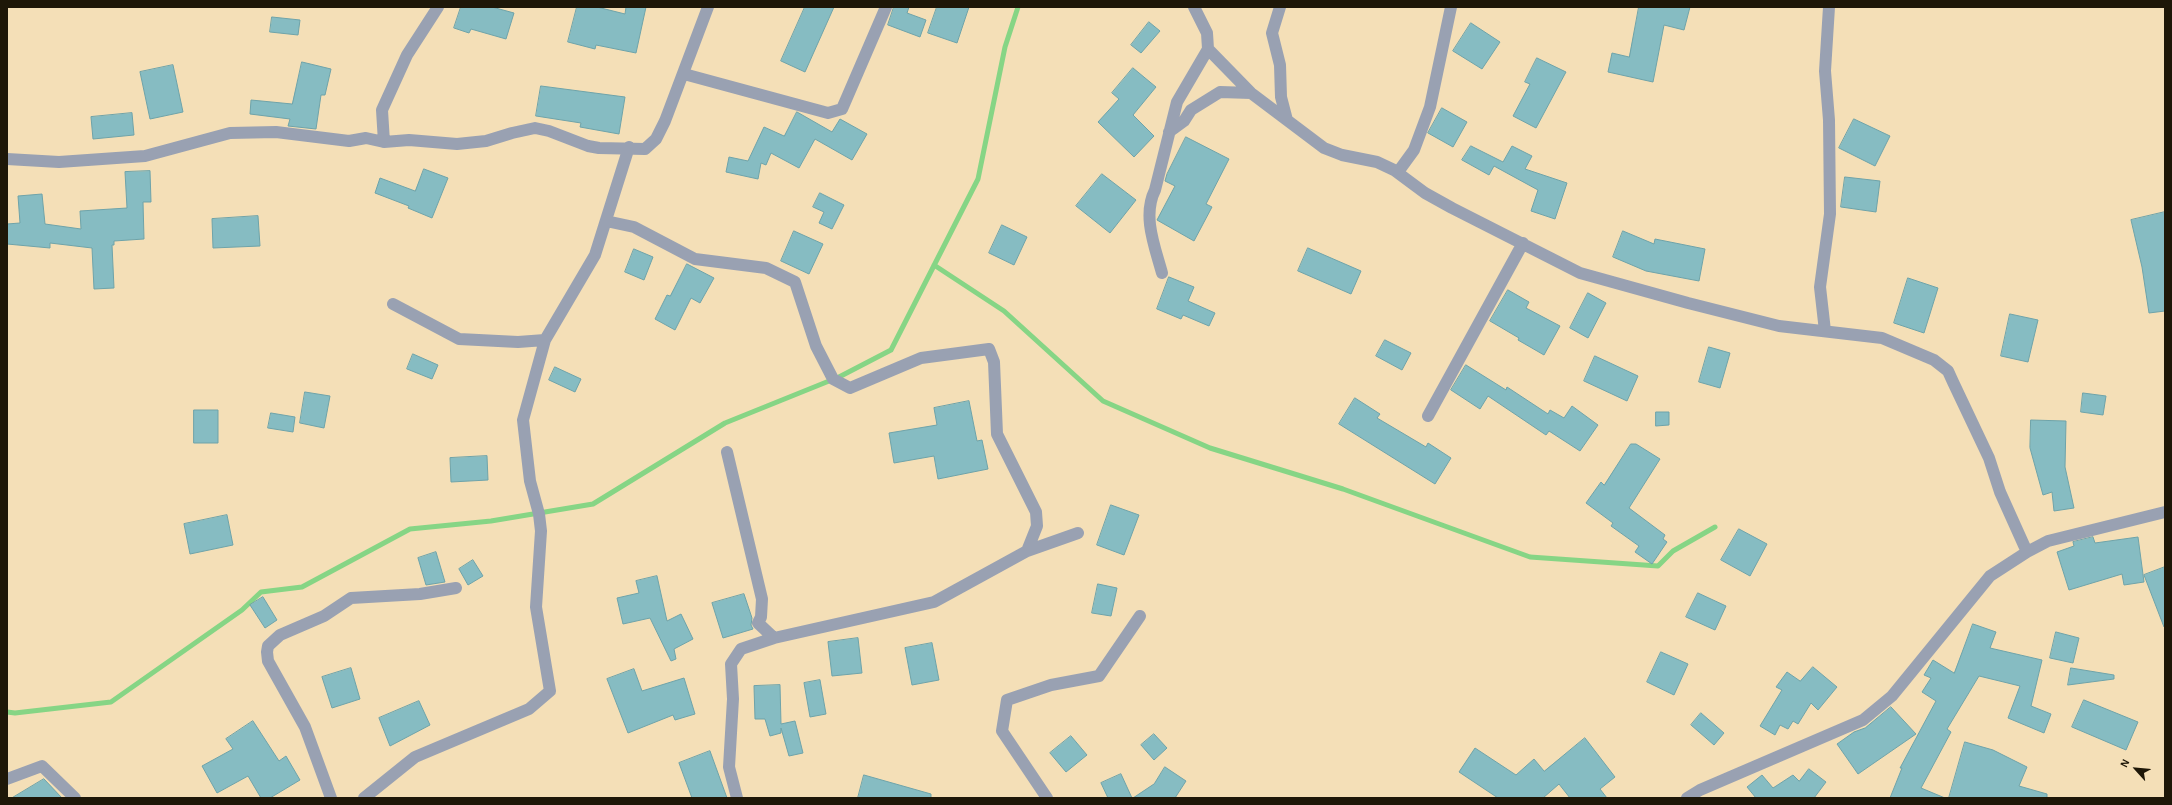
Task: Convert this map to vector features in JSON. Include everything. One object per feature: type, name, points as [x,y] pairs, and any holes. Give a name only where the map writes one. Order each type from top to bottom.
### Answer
[{"type":"street","points":[[384,142],[382,110],[407,55],[438,7]]},
{"type":"street","points":[[7,159],[52,162],[145,156],[230,133],[276,132],[349,141],[372,139],[384,142],[409,140],[457,144],[476,143],[535,128],[549,131],[588,146],[645,149],[656,138],[696,45],[702,22],[708,7]]},
{"type":"street","points":[[684,74],[828,113],[842,108],[886,7]]},
{"type":"street","points":[[1162,273],[1150,226],[1150,201],[1155,190],[1177,102],[1208,49],[1207,33],[1194,7]]},
{"type":"street","points":[[1280,7],[1272,33],[1280,65],[1281,98],[1287,120]]},
{"type":"street","points":[[1398,172],[1414,150],[1430,107],[1451,7]]},
{"type":"street","points":[[1825,331],[1820,287],[1830,214],[1829,120],[1825,71],[1829,7]]},
{"type":"street","points":[[1208,49],[1251,93],[1324,148],[1342,155],[1377,162],[1398,172],[1425,193],[1580,273],[1608,282],[1760,321],[1882,338],[1934,360],[1948,371],[1989,458],[2000,492],[2027,552]]},
{"type":"street","points":[[1170,132],[1184,121],[1191,110],[1220,92],[1251,93]]},
{"type":"street","points":[[364,798],[415,757],[529,709],[550,691],[536,607],[541,531],[539,514],[530,481],[523,420],[545,340],[595,256],[629,147]]},
{"type":"street","points":[[606,221],[634,227],[695,259],[766,268],[795,282],[816,346],[833,379],[850,388],[921,358],[989,348],[994,362],[997,434],[1036,512],[1037,526],[1027,551]]},
{"type":"street","points":[[1428,416],[1523,243]]},
{"type":"street","points":[[393,304],[459,339],[518,342],[545,340]]},
{"type":"street","points":[[727,452],[762,599],[761,617],[758,623],[774,638]]},
{"type":"street","points":[[1687,798],[1700,790],[1863,720],[1892,696],[1990,576],[2027,552],[2048,541],[2165,512]]},
{"type":"street","points":[[738,798],[729,767],[733,699],[731,664],[741,649],[774,638],[934,602],[1027,551],[1078,533]]},
{"type":"street","points":[[331,798],[305,727],[268,661],[268,646],[280,635],[324,616],[351,598],[420,594],[456,588]]},
{"type":"street","points":[[1047,798],[1002,731],[1007,700],[1051,686],[1099,676],[1140,616]]},
{"type":"street","points":[[7,779],[42,766],[75,798]]},
{"type":"building","points":[[461,7],[492,7],[514,13],[506,39],[471,29],[469,33],[454,28]]},
{"type":"building","points":[[577,7],[597,7],[625,14],[626,7],[646,7],[636,53],[596,45],[595,49],[568,42]]},
{"type":"building","points":[[805,7],[834,7],[805,72],[781,61]]},
{"type":"building","points":[[894,7],[909,7],[907,13],[926,20],[920,37],[888,25]]},
{"type":"building","points":[[937,7],[969,7],[957,43],[928,33]]},
{"type":"building","points":[[1639,7],[1690,7],[1684,30],[1664,25],[1653,82],[1608,72],[1612,53],[1629,57]]},
{"type":"building","points":[[272,17],[300,20],[298,35],[270,32]]},
{"type":"building","points":[[1149,22],[1160,31],[1141,53],[1131,45]]},
{"type":"building","points":[[1471,23],[1500,42],[1482,69],[1453,51]]},
{"type":"building","points":[[1537,58],[1566,72],[1536,128],[1513,116],[1530,84],[1525,82]]},
{"type":"building","points":[[302,62],[331,69],[325,95],[321,95],[316,129],[288,126],[290,119],[250,114],[251,100],[292,104]]},
{"type":"building","points":[[173,65],[183,112],[150,119],[140,72]]},
{"type":"building","points":[[1133,68],[1156,87],[1133,115],[1154,136],[1134,157],[1098,122],[1119,99],[1112,93]]},
{"type":"building","points":[[541,86],[625,97],[619,134],[580,127],[581,123],[536,116]]},
{"type":"building","points":[[1442,108],[1467,122],[1453,147],[1428,133]]},
{"type":"building","points":[[797,112],[832,132],[840,119],[867,134],[852,160],[815,139],[799,168],[771,153],[766,165],[761,163],[758,179],[726,172],[729,157],[748,161],[764,127],[784,136]]},
{"type":"building","points":[[132,113],[134,135],[93,139],[91,117]]},
{"type":"building","points":[[1854,119],[1890,136],[1875,166],[1839,148]]},
{"type":"building","points":[[1186,137],[1229,159],[1206,204],[1212,207],[1194,241],[1157,220],[1175,186],[1165,181],[1167,174]]},
{"type":"building","points":[[1471,146],[1503,162],[1512,146],[1532,156],[1525,169],[1567,183],[1555,219],[1531,211],[1538,190],[1494,166],[1489,175],[1462,160]]},
{"type":"building","points":[[424,169],[448,178],[432,218],[408,208],[409,206],[375,193],[380,178],[415,191]]},
{"type":"building","points":[[150,171],[151,202],[143,202],[144,239],[114,241],[114,245],[112,245],[114,288],[94,289],[92,248],[50,243],[50,248],[7,244],[7,224],[20,223],[18,196],[42,194],[45,224],[81,229],[80,211],[127,208],[125,172]]},
{"type":"building","points":[[1102,174],[1136,200],[1110,233],[1076,206]]},
{"type":"building","points":[[1845,177],[1880,181],[1876,212],[1841,207]]},
{"type":"building","points":[[820,193],[844,205],[832,229],[819,223],[824,212],[813,207]]},
{"type":"building","points":[[2165,212],[2165,311],[2149,313],[2142,267],[2131,220]]},
{"type":"building","points":[[258,216],[260,246],[213,248],[212,219]]},
{"type":"building","points":[[1002,225],[1027,237],[1014,265],[989,253]]},
{"type":"building","points":[[794,231],[823,244],[809,274],[781,261]]},
{"type":"building","points":[[1623,231],[1654,244],[1655,239],[1705,249],[1699,281],[1646,271],[1613,257]]},
{"type":"building","points":[[1308,248],[1361,271],[1351,294],[1298,271]]},
{"type":"building","points":[[634,249],[653,257],[644,280],[625,272]]},
{"type":"building","points":[[687,264],[714,278],[700,303],[691,298],[675,330],[655,319],[667,295],[670,296]]},
{"type":"building","points":[[1169,277],[1194,287],[1188,301],[1215,313],[1209,326],[1183,315],[1181,319],[1157,309]]},
{"type":"building","points":[[1908,278],[1938,288],[1924,333],[1894,323]]},
{"type":"building","points":[[1508,290],[1529,302],[1526,308],[1560,326],[1544,355],[1490,321]]},
{"type":"building","points":[[1588,293],[1606,303],[1588,338],[1570,328]]},
{"type":"building","points":[[2010,314],[2038,320],[2028,362],[2001,356]]},
{"type":"building","points":[[1385,340],[1411,353],[1402,370],[1376,356]]},
{"type":"building","points":[[1709,347],[1730,353],[1720,388],[1699,382]]},
{"type":"building","points":[[413,354],[438,365],[432,379],[407,369]]},
{"type":"building","points":[[1595,356],[1638,376],[1627,401],[1584,381]]},
{"type":"building","points":[[1466,365],[1506,390],[1507,387],[1548,414],[1550,410],[1564,418],[1572,406],[1598,425],[1580,451],[1549,431],[1546,435],[1488,396],[1480,409],[1451,390]]},
{"type":"building","points":[[555,367],[581,379],[575,392],[549,380]]},
{"type":"building","points":[[305,392],[330,396],[324,428],[300,423]]},
{"type":"building","points":[[2083,393],[2106,396],[2103,415],[2081,412]]},
{"type":"building","points":[[1355,398],[1380,414],[1377,418],[1426,447],[1428,443],[1451,458],[1435,484],[1339,424]]},
{"type":"building","points":[[969,401],[977,441],[982,440],[988,469],[938,479],[934,456],[894,463],[889,433],[937,425],[934,408]]},
{"type":"building","points":[[194,410],[218,410],[218,443],[194,443]]},
{"type":"building","points":[[1656,412],[1669,412],[1669,425],[1656,426]]},
{"type":"building","points":[[271,413],[295,417],[293,432],[268,428]]},
{"type":"building","points":[[2031,420],[2066,421],[2065,467],[2074,508],[2054,511],[2052,492],[2043,495],[2030,448]]},
{"type":"building","points":[[1631,444],[1636,444],[1660,459],[1629,508],[1665,535],[1663,539],[1667,542],[1652,564],[1635,552],[1639,546],[1611,526],[1613,523],[1586,503],[1601,482],[1604,485]]},
{"type":"building","points":[[487,456],[488,480],[451,482],[450,458]]},
{"type":"building","points":[[1111,505],[1139,515],[1124,555],[1097,545]]},
{"type":"building","points":[[227,515],[233,545],[190,554],[184,524]]},
{"type":"building","points":[[1739,529],[1767,544],[1750,576],[1721,560]]},
{"type":"building","points":[[2093,537],[2095,543],[2138,537],[2144,582],[2124,585],[2122,574],[2069,590],[2057,552],[2074,546],[2073,542]]},
{"type":"building","points":[[436,552],[445,582],[426,585],[418,558]]},
{"type":"building","points":[[473,560],[483,576],[468,585],[459,569]]},
{"type":"building","points":[[2165,567],[2165,627],[2164,627],[2144,575]]},
{"type":"building","points":[[657,576],[667,621],[681,614],[693,639],[674,649],[676,659],[671,661],[650,618],[623,624],[617,598],[639,593],[636,581]]},
{"type":"building","points":[[1098,584],[1117,588],[1111,616],[1092,613]]},
{"type":"building","points":[[1698,593],[1726,606],[1715,630],[1686,617]]},
{"type":"building","points":[[744,594],[752,618],[751,625],[753,629],[723,638],[712,603]]},
{"type":"building","points":[[263,597],[277,620],[265,628],[250,605]]},
{"type":"building","points":[[1973,624],[1996,632],[1990,648],[2042,660],[2031,706],[2051,714],[2044,733],[2008,718],[2020,686],[1979,676],[1947,729],[1951,732],[1921,788],[1945,798],[1890,798],[1902,768],[1900,768],[1936,701],[1922,692],[1931,678],[1924,675],[1933,660],[1954,673]]},
{"type":"building","points":[[2056,632],[2079,638],[2073,663],[2050,658]]},
{"type":"building","points":[[858,638],[862,673],[832,676],[828,642]]},
{"type":"building","points":[[932,643],[939,680],[912,685],[905,648]]},
{"type":"building","points":[[1661,652],[1688,664],[1674,695],[1647,682]]},
{"type":"building","points":[[1813,667],[1837,687],[1818,710],[1811,703],[1798,724],[1793,721],[1788,729],[1780,725],[1775,735],[1760,726],[1782,690],[1776,687],[1787,672],[1800,681]]},
{"type":"building","points":[[351,668],[360,699],[332,708],[322,677]]},
{"type":"building","points":[[2071,668],[2114,675],[2114,679],[2068,685]]},
{"type":"building","points":[[634,669],[642,691],[684,678],[695,714],[675,720],[673,715],[628,733],[607,679]]},
{"type":"building","points":[[820,680],[826,714],[810,717],[804,683]]},
{"type":"building","points":[[780,685],[781,724],[795,721],[803,753],[789,756],[781,728],[781,733],[770,736],[765,719],[755,719],[754,686]]},
{"type":"building","points":[[2084,700],[2138,722],[2126,750],[2072,727]]},
{"type":"building","points":[[419,701],[430,725],[390,746],[379,718]]},
{"type":"building","points":[[1891,707],[1916,734],[1858,774],[1837,744],[1854,732],[1865,728]]},
{"type":"building","points":[[1701,713],[1724,733],[1714,745],[1691,725]]},
{"type":"building","points":[[253,721],[279,761],[286,756],[300,780],[270,798],[261,798],[248,776],[217,793],[202,766],[233,749],[226,739]]},
{"type":"building","points":[[1154,734],[1167,748],[1154,760],[1141,745]]},
{"type":"building","points":[[1071,736],[1087,755],[1066,772],[1050,753]]},
{"type":"building","points":[[1585,738],[1615,777],[1600,789],[1607,798],[1570,798],[1559,784],[1543,798],[1498,798],[1459,772],[1475,748],[1516,775],[1534,759],[1544,771]]},
{"type":"building","points":[[1965,742],[1993,750],[2027,767],[2019,786],[2047,794],[2047,798],[1949,798]]},
{"type":"building","points":[[710,751],[727,798],[692,798],[679,763]]},
{"type":"building","points":[[1165,767],[1186,781],[1175,798],[1133,798],[1154,784]]},
{"type":"building","points":[[1809,769],[1826,782],[1814,798],[1756,798],[1747,787],[1762,775],[1773,788],[1793,775],[1799,781]]},
{"type":"building","points":[[1121,774],[1132,798],[1108,798],[1101,783]]},
{"type":"building","points":[[864,775],[931,794],[931,798],[858,798]]},
{"type":"building","points":[[44,779],[62,798],[12,798]]},
{"type":"waterway","points":[[7,712],[15,713],[111,702],[242,610],[261,592],[302,587],[410,529],[491,521],[593,504],[725,423],[839,377],[891,350],[978,179],[1005,47],[1018,7]]},
{"type":"waterway","points":[[934,265],[1004,311],[1103,401],[1210,448],[1343,489],[1530,557],[1658,566],[1673,551],[1715,527]]}]
